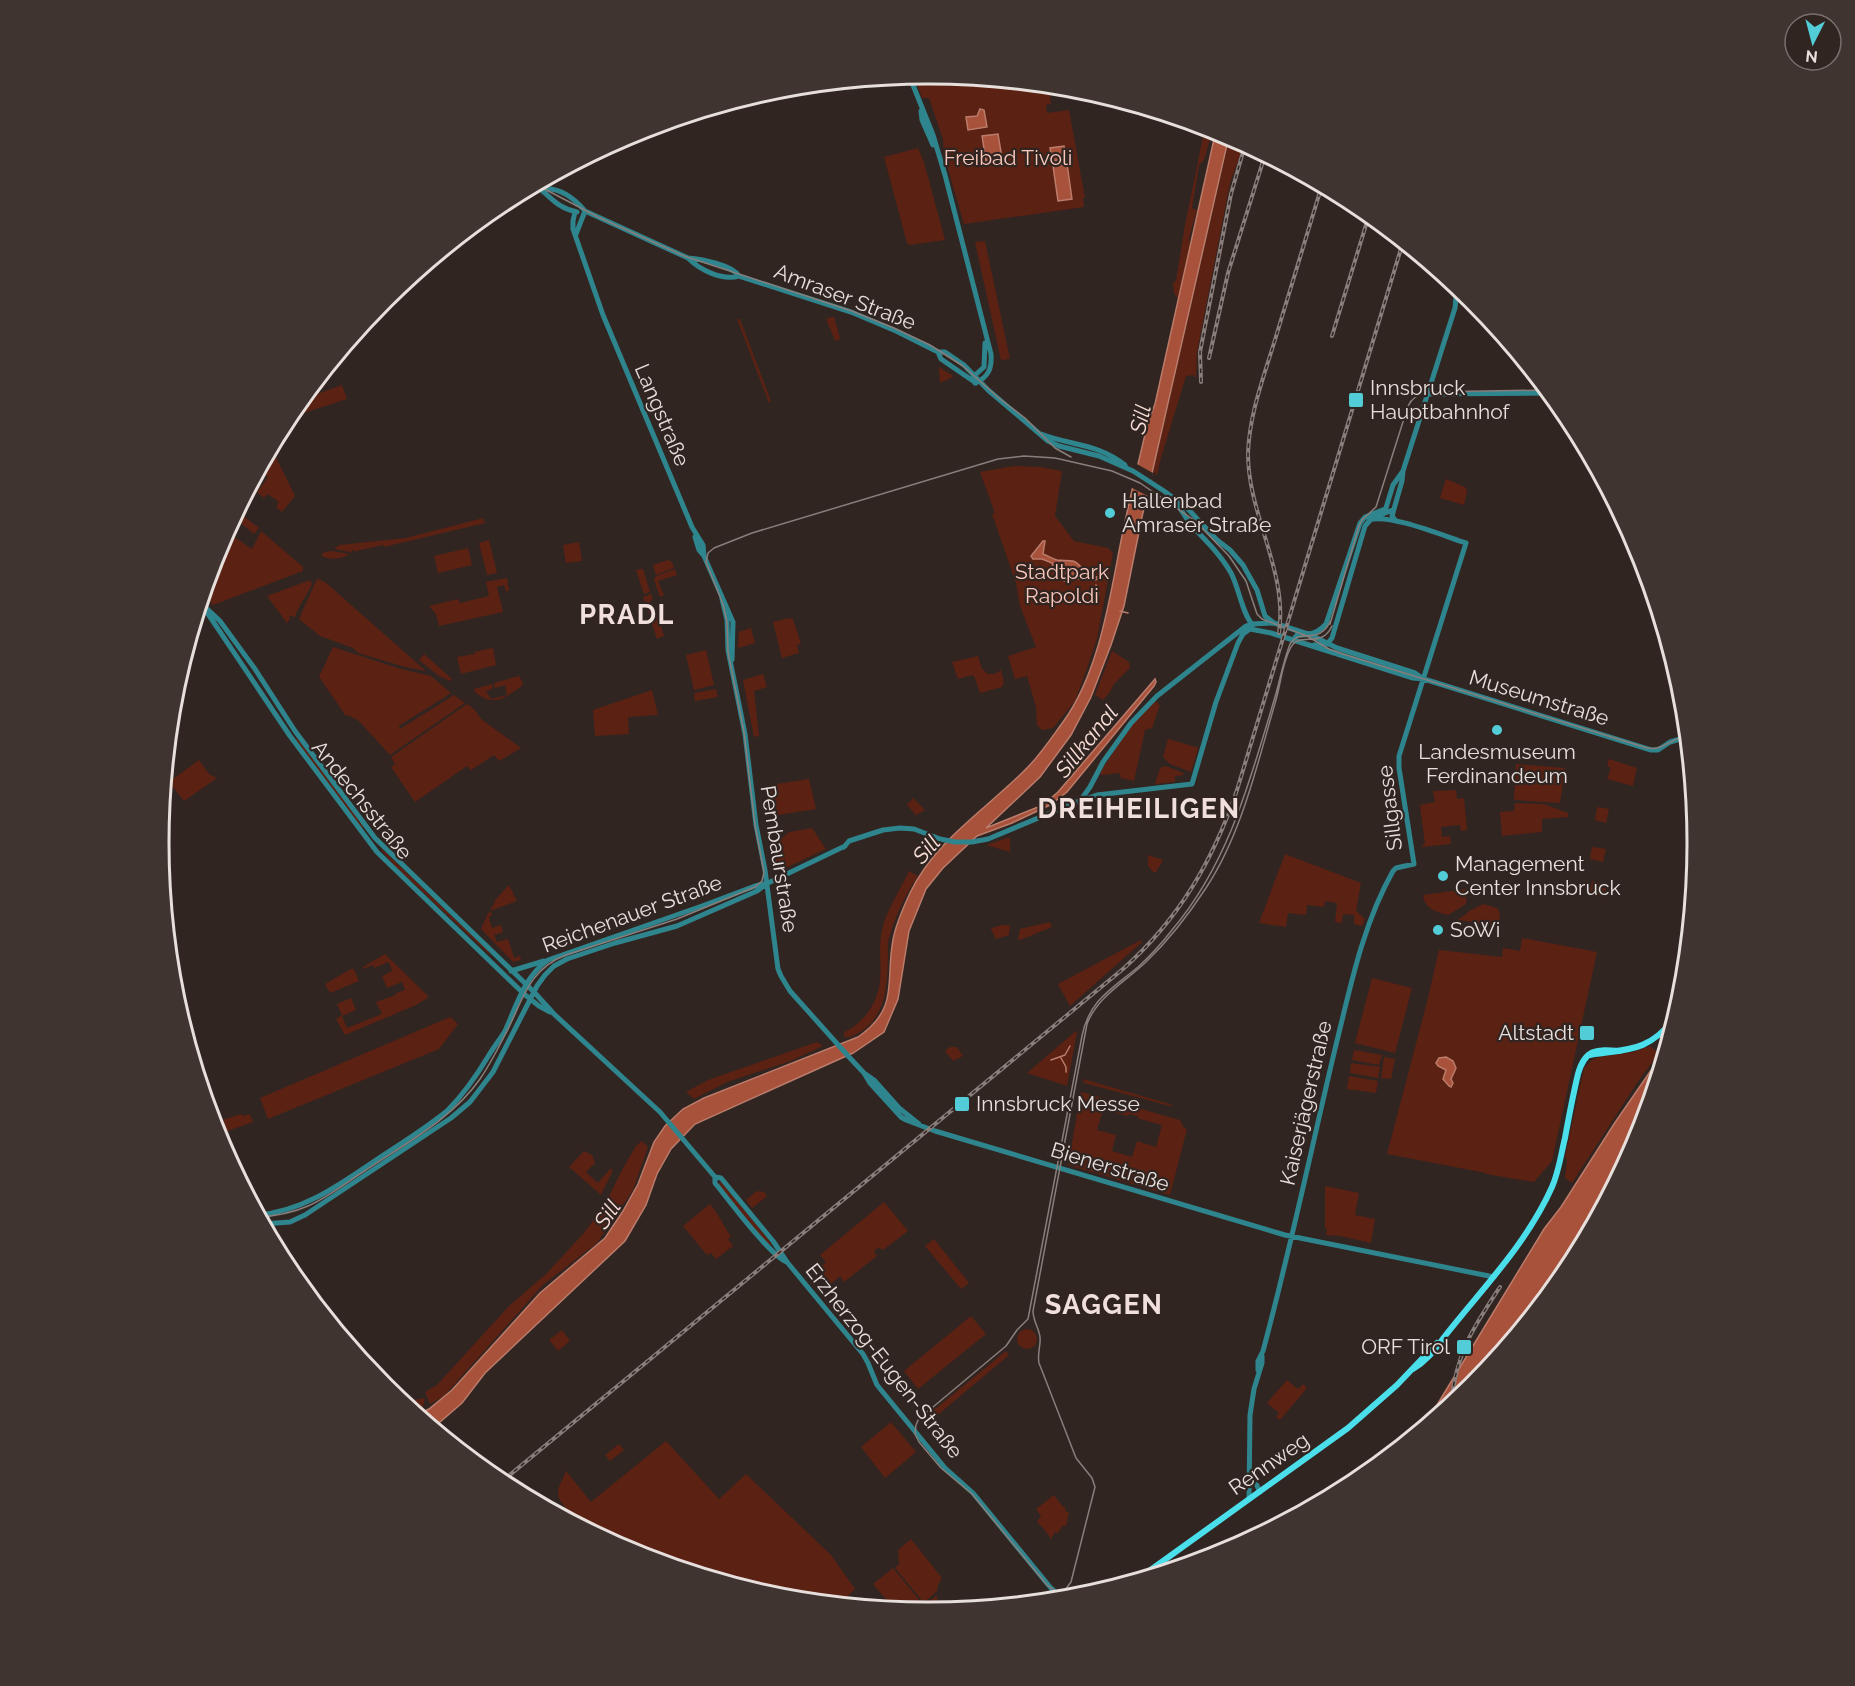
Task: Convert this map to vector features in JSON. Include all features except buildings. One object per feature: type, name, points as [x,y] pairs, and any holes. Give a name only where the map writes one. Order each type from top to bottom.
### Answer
[{"type":"main road","points":[[1587,1056],[1642,1046],[1662,1034]]},
{"type":"main road","points":[[1587,1056],[1595,1050],[1620,1051]]},
{"type":"main road","name":"Rennweg","points":[[1155,1567],[1348,1428],[1413,1369],[1432,1355],[1444,1337],[1494,1277],[1523,1236],[1552,1186],[1578,1074],[1587,1056]]},
{"type":"street","points":[[913,85],[933,135],[963,240],[991,362],[987,376],[978,382]]},
{"type":"street","name":"Amraser Straße","points":[[542,189],[551,201],[575,212],[585,212],[688,258],[727,267],[739,276],[851,312],[896,331],[938,352],[941,359],[972,377],[1036,431],[1106,455],[1164,491]]},
{"type":"street","name":"Amraser Straße","points":[[543,189],[553,189],[563,193],[575,200],[585,212]]},
{"type":"street","name":"Langstraße","points":[[575,212],[573,227],[576,239],[603,315],[692,527],[698,547],[722,599],[730,628]]},
{"type":"street","points":[[576,239],[578,226],[585,212]]},
{"type":"street","name":"Amraser Straße","points":[[688,258],[694,265],[718,275],[730,279],[739,276]]},
{"type":"street","points":[[1393,520],[1393,510],[1403,471],[1456,299]]},
{"type":"street","points":[[972,377],[982,370],[985,364],[985,336]]},
{"type":"street","points":[[1426,394],[1539,393]]},
{"type":"street","points":[[1386,512],[1393,485],[1403,471]]},
{"type":"street","points":[[1079,801],[1097,795],[1192,784],[1216,702],[1238,643],[1249,626],[1230,570],[1164,491]]},
{"type":"street","points":[[1164,491],[1187,508],[1234,555],[1257,590],[1265,616],[1274,623]]},
{"type":"street","points":[[1293,640],[1297,635],[1311,634],[1321,629],[1327,621],[1352,540],[1360,522],[1393,510]]},
{"type":"street","points":[[1386,512],[1393,520]]},
{"type":"street","points":[[1367,519],[1393,520]]},
{"type":"street","points":[[1337,648],[1333,646],[1332,638],[1367,519]]},
{"type":"street","name":"Sillgasse","points":[[1393,520],[1466,543],[1399,756],[1400,778],[1414,864],[1396,868]]},
{"type":"street","name":"Andechsstraße","points":[[206,608],[217,617],[295,731],[375,838],[496,961],[522,992],[554,1014]]},
{"type":"street","name":"Andechsstraße","points":[[206,610],[287,731],[378,853],[496,961],[534,992],[554,1014]]},
{"type":"street","name":"Museumstraße","points":[[1249,626],[1274,623],[1311,634],[1326,644],[1415,673],[1424,679]]},
{"type":"street","points":[[1079,801],[1131,723],[1157,696],[1249,626]]},
{"type":"street","name":"Museumstraße","points":[[1249,626],[1408,677],[1424,679],[1645,748],[1658,750],[1679,739]]},
{"type":"street","name":"Pembaurstraße","points":[[730,628],[727,645],[746,734],[756,825],[781,976],[790,991],[849,1057]]},
{"type":"street","points":[[1326,644],[1332,638]]},
{"type":"street","name":"Museumstraße","points":[[1309,645],[1326,644]]},
{"type":"street","points":[[245,671],[252,666]]},
{"type":"street","points":[[287,731],[295,731]]},
{"type":"street","points":[[1090,787],[1093,794],[1097,795]]},
{"type":"street","name":"Reichenauer Straße","points":[[271,1223],[290,1222],[305,1215],[461,1111],[488,1080],[534,992],[548,972],[563,961],[621,941],[677,926],[757,891],[766,884],[851,845],[856,840],[883,830],[914,829],[955,842],[976,842],[997,836],[1079,801]]},
{"type":"street","name":"Kaiserjägerstraße","points":[[1249,1498],[1250,1415],[1258,1370],[1262,1363],[1263,1351],[1293,1237],[1359,952],[1387,883],[1396,868]]},
{"type":"street","name":"Reichenauer Straße","points":[[266,1214],[284,1211],[315,1199],[447,1111],[480,1071],[501,1038],[525,985],[534,972],[548,960],[754,886],[766,884]]},
{"type":"street","points":[[511,971],[548,960]]},
{"type":"street","name":"Erzherzog-Eugen-Straße","points":[[554,1014],[665,1118],[715,1177],[721,1178],[863,1354],[877,1385],[945,1468],[973,1493],[1050,1587]]},
{"type":"street","name":"Bienerstraße","points":[[849,1057],[895,1112],[906,1120],[992,1149],[1293,1237],[1494,1277]]},
{"type":"street","name":"Kaiserjägerstraße","points":[[1250,1467],[1253,1480],[1260,1492]]},
{"type":"street","points":[[1050,1587],[1054,1591]]},
{"type":"street","points":[[1050,1587],[1052,1591]]},
{"type":"green space","name":"Freibad Tivoli","points":[[917,84],[977,86],[1050,94],[1051,104],[1046,105],[1047,113],[1069,110],[1085,198],[1083,198],[1084,207],[964,224],[944,155],[943,139],[929,98],[922,98]]},
{"type":"green space","points":[[1203,136],[1210,139],[1204,160],[1199,165],[1192,208],[1197,210],[1189,238],[1190,244],[1178,299],[1174,293],[1173,283],[1176,281]]},
{"type":"green space","points":[[1228,146],[1241,152],[1230,183],[1197,352],[1196,378],[1193,375],[1186,376],[1157,475],[1153,472]]},
{"type":"green space","points":[[918,148],[924,162],[945,240],[910,245],[907,243],[884,157]]},
{"type":"green space","points":[[985,241],[1010,359],[1001,360],[975,242]]},
{"type":"green space","points":[[834,317],[840,338],[837,341],[826,319]]},
{"type":"green space","points":[[737,319],[740,319],[771,401],[769,403]]},
{"type":"green space","points":[[939,367],[953,376],[953,377],[940,383]]},
{"type":"green space","points":[[342,385],[347,399],[301,414],[315,395]]},
{"type":"green space","points":[[275,455],[295,496],[282,512],[276,507],[279,502],[268,494],[264,498],[257,492],[268,477],[264,474]]},
{"type":"green space","name":"Stadtpark Rapoldi","points":[[1014,466],[1062,471],[1055,516],[1074,541],[1108,548],[1113,553],[1097,639],[1075,701],[1053,728],[1042,730],[1037,725],[1036,707],[1027,676],[1015,679],[1008,656],[1036,647],[1020,606],[1016,583],[980,472]]},
{"type":"green space","points":[[1446,479],[1465,487],[1467,492],[1464,505],[1440,498]]},
{"type":"green space","points":[[243,516],[259,528],[254,534],[240,522]]},
{"type":"green space","points":[[483,518],[485,523],[384,547],[383,545],[356,551],[356,553],[354,550],[351,555],[350,552],[334,549],[339,545],[406,538]]},
{"type":"green space","points":[[261,531],[303,567],[303,571],[213,605],[209,600],[234,536],[252,549]]},
{"type":"green space","points":[[489,540],[497,573],[487,575],[479,543]]},
{"type":"green space","points":[[579,542],[582,561],[566,563],[563,545]]},
{"type":"green space","points":[[468,548],[472,565],[438,573],[434,556]]},
{"type":"green space","points":[[332,551],[349,554],[335,559],[321,555]]},
{"type":"green space","points":[[668,560],[672,562],[674,568],[656,575],[653,565]]},
{"type":"green space","points":[[643,569],[650,592],[644,594],[636,570]]},
{"type":"green space","points":[[675,569],[677,575],[658,581],[664,595],[660,597],[654,580],[656,576]]},
{"type":"green space","points":[[507,578],[509,591],[506,591],[504,585],[497,587],[503,612],[439,626],[436,614],[429,606],[458,599],[460,603],[489,596],[486,582]]},
{"type":"green space","points":[[318,579],[325,582],[426,671],[358,653],[353,648],[320,636],[299,619]]},
{"type":"green space","points":[[310,580],[312,584],[295,617],[289,616],[287,623],[267,596]]},
{"type":"green space","points":[[651,594],[653,599],[650,601],[652,607],[655,607],[664,636],[657,639],[643,597]]},
{"type":"green space","points":[[793,619],[801,644],[797,645],[799,653],[782,658],[773,622]]},
{"type":"green space","points":[[751,628],[755,643],[738,648],[739,632]]},
{"type":"green space","points":[[333,647],[401,669],[431,676],[451,693],[399,726],[400,729],[454,695],[465,703],[390,755],[359,721],[346,716],[319,677]]},
{"type":"green space","points":[[493,648],[496,665],[461,674],[457,657]]},
{"type":"green space","points":[[706,650],[714,685],[694,690],[686,655]]},
{"type":"green space","points":[[1112,651],[1129,662],[1130,668],[1114,684],[1103,700],[1095,695]]},
{"type":"green space","points":[[424,654],[452,679],[450,681],[439,676],[419,660]]},
{"type":"green space","points":[[978,656],[982,669],[988,674],[995,674],[1001,670],[1004,682],[1002,687],[980,693],[974,676],[958,679],[952,662]]},
{"type":"green space","points":[[763,674],[767,687],[754,691],[759,736],[754,737],[743,680]]},
{"type":"green space","points":[[519,676],[523,683],[522,686],[510,694],[499,699],[493,700],[487,699],[474,691],[474,689],[492,684],[493,688],[486,692],[491,699],[507,695],[505,685],[495,688],[494,683]]},
{"type":"green space","points":[[716,689],[718,697],[695,701],[694,693]]},
{"type":"green space","points":[[652,690],[658,715],[628,717],[629,734],[595,736],[593,710]]},
{"type":"green space","points":[[1154,700],[1160,705],[1152,728],[1145,730],[1134,781],[1121,778],[1120,773],[1101,775],[1101,771],[1131,726]]},
{"type":"green space","points":[[467,704],[481,719],[521,748],[499,761],[494,755],[471,770],[467,766],[415,802],[391,767],[395,764],[391,757]]},
{"type":"green space","points":[[297,738],[364,827],[362,829],[295,739]]},
{"type":"green space","points":[[1168,739],[1198,749],[1191,772],[1170,764],[1163,757]]},
{"type":"green space","points":[[1609,759],[1637,768],[1633,786],[1607,779],[1611,768],[1607,766]]},
{"type":"green space","points":[[199,760],[209,774],[217,778],[184,801],[171,784],[171,780]]},
{"type":"green space","points":[[1516,764],[1565,768],[1560,803],[1514,800]]},
{"type":"green space","points":[[1166,766],[1184,775],[1175,776],[1175,782],[1155,784],[1160,768]]},
{"type":"green space","points":[[809,779],[816,809],[778,815],[775,804],[773,804],[770,785]]},
{"type":"green space","points":[[1456,790],[1457,799],[1464,798],[1467,830],[1461,831],[1460,825],[1441,827],[1442,837],[1450,836],[1451,844],[1423,847],[1422,845],[1425,844],[1420,805],[1435,802],[1433,791]]},
{"type":"green space","points":[[913,798],[925,810],[916,815],[907,805]]},
{"type":"green space","points":[[1515,803],[1544,804],[1568,813],[1568,817],[1542,819],[1542,832],[1502,836],[1500,812],[1514,811]]},
{"type":"green space","points":[[1597,807],[1609,809],[1606,823],[1595,820]]},
{"type":"green space","points":[[812,828],[826,849],[779,871],[773,866],[770,840],[781,839],[789,832]]},
{"type":"green space","points":[[1010,838],[1010,852],[986,845]]},
{"type":"green space","points":[[1592,847],[1606,849],[1603,862],[1590,859]]},
{"type":"green space","points":[[382,849],[488,951],[491,956],[394,865]]},
{"type":"green space","points":[[1285,854],[1361,883],[1356,911],[1365,919],[1362,926],[1354,924],[1354,915],[1343,914],[1342,923],[1335,922],[1337,903],[1325,901],[1324,907],[1307,905],[1306,915],[1288,913],[1286,927],[1259,923]]},
{"type":"green space","points":[[1148,855],[1163,860],[1156,872],[1148,866]]},
{"type":"green space","points":[[909,871],[918,876],[902,904],[889,938],[887,983],[881,1006],[869,1025],[860,1032],[847,1038],[844,1037],[844,1032],[855,1026],[865,1016],[878,993],[881,934],[884,922]]},
{"type":"green space","points":[[1592,881],[1607,885],[1604,897],[1589,894]]},
{"type":"green space","points":[[509,885],[517,901],[490,911],[496,899]]},
{"type":"green space","points":[[1467,889],[1466,904],[1448,915],[1428,906],[1423,895]]},
{"type":"green space","points":[[1483,904],[1497,908],[1501,926],[1458,920],[1471,910]]},
{"type":"green space","points":[[491,912],[492,915],[489,917],[492,928],[501,925],[503,932],[494,935],[497,942],[508,939],[514,958],[520,956],[521,960],[513,962],[481,929],[488,913]]},
{"type":"green space","points":[[1050,922],[1052,927],[1018,939],[1020,929]]},
{"type":"green space","points":[[1010,925],[1009,935],[996,939],[991,928]]},
{"type":"green space","points":[[1522,938],[1597,952],[1552,1161],[1534,1182],[1387,1154],[1439,950],[1502,957],[1503,948],[1520,951]]},
{"type":"green space","points":[[1141,940],[1142,942],[1070,1006],[1058,984]]},
{"type":"green space","points":[[385,954],[429,997],[416,1005],[345,1035],[336,1019],[342,1015],[337,1004],[351,998],[356,1010],[342,1016],[347,1028],[382,1014],[376,1002],[405,990],[402,982],[387,988],[382,976],[392,971],[389,962],[374,968],[373,965],[363,969]]},
{"type":"green space","points":[[354,969],[359,981],[330,993],[325,984]]},
{"type":"green space","points":[[1372,978],[1412,988],[1395,1053],[1355,1043]]},
{"type":"green space","points":[[450,1017],[458,1024],[439,1049],[268,1119],[260,1098]]},
{"type":"green space","points":[[1076,1031],[1067,1086],[1027,1073]]},
{"type":"green space","points":[[817,1042],[823,1046],[788,1062],[727,1082],[694,1099],[686,1092],[708,1080]]},
{"type":"green space","points":[[1650,1046],[1657,1052],[1655,1059],[1572,1183],[1565,1178],[1567,1160],[1565,1157],[1584,1068],[1599,1057],[1633,1052]]},
{"type":"green space","points":[[950,1047],[957,1047],[963,1056],[953,1061],[945,1051]]},
{"type":"green space","points":[[1354,1050],[1382,1055],[1379,1065],[1352,1060]]},
{"type":"green space","points":[[1384,1057],[1395,1059],[1391,1079],[1381,1078]]},
{"type":"green space","points":[[1351,1063],[1380,1067],[1378,1078],[1350,1073]]},
{"type":"green space","points":[[1349,1076],[1378,1081],[1376,1093],[1347,1089]]},
{"type":"green space","points":[[1083,1079],[1173,1105],[1084,1083]]},
{"type":"green space","points":[[1081,1092],[1180,1120],[1187,1129],[1170,1195],[1068,1165]],"holes":[[[1103,1109],[1128,1116],[1129,1114],[1138,1116],[1140,1119],[1162,1125],[1156,1147],[1137,1141],[1132,1157],[1112,1151],[1116,1135],[1097,1130]]]},
{"type":"green space","points":[[241,1114],[244,1116],[250,1114],[253,1122],[226,1132],[221,1120]]},
{"type":"green space","points":[[642,1141],[648,1147],[633,1190],[597,1243],[543,1285],[444,1396],[430,1404],[425,1392],[437,1385],[509,1306],[546,1274],[584,1233],[604,1206],[623,1168],[636,1146]]},
{"type":"green space","points":[[584,1151],[592,1155],[595,1163],[586,1172],[598,1183],[610,1169],[613,1170],[601,1195],[569,1167]]},
{"type":"green space","points":[[721,1182],[772,1244],[769,1246],[718,1184]]},
{"type":"green space","points":[[1325,1186],[1359,1193],[1355,1215],[1375,1219],[1371,1243],[1326,1235]]},
{"type":"green space","points":[[757,1191],[764,1192],[767,1196],[752,1208],[746,1200]]},
{"type":"green space","points":[[884,1202],[908,1231],[883,1250],[876,1249],[874,1252],[877,1256],[844,1282],[840,1276],[831,1284],[819,1269],[826,1262],[820,1255]]},
{"type":"green space","points":[[710,1204],[731,1236],[728,1239],[733,1246],[716,1259],[711,1253],[707,1255],[683,1226]]},
{"type":"green space","points":[[934,1239],[969,1283],[961,1289],[925,1246]]},
{"type":"green space","points":[[971,1316],[986,1334],[918,1389],[904,1371]]},
{"type":"green space","points":[[1027,1329],[1034,1332],[1037,1339],[1034,1346],[1027,1349],[1020,1346],[1017,1339],[1020,1332]]},
{"type":"green space","points":[[562,1330],[570,1341],[558,1351],[549,1340]]},
{"type":"green space","points":[[1006,1351],[1009,1355],[933,1419],[929,1414]]},
{"type":"green space","points":[[1287,1380],[1298,1389],[1303,1384],[1307,1388],[1280,1420],[1276,1417],[1279,1413],[1267,1403]]},
{"type":"green space","points":[[425,1398],[420,1408],[413,1400]]},
{"type":"green space","points":[[891,1422],[916,1452],[885,1478],[861,1447]]},
{"type":"green space","points":[[666,1441],[719,1499],[746,1474],[831,1555],[855,1589],[847,1598],[779,1587],[684,1562],[637,1544],[565,1510],[559,1498],[558,1490],[566,1471],[591,1502]]},
{"type":"green space","points":[[619,1444],[624,1450],[610,1461],[605,1455]]},
{"type":"green space","points":[[1054,1495],[1065,1507],[1065,1511],[1069,1512],[1066,1526],[1062,1526],[1058,1533],[1055,1532],[1051,1539],[1037,1522],[1041,1516],[1036,1509]]},
{"type":"green space","points":[[911,1539],[942,1578],[937,1591],[925,1602],[895,1568],[899,1564],[898,1550]]},
{"type":"green space","points":[[893,1568],[920,1602],[887,1600],[873,1584]]},
{"type":"green space","points":[[937,1595],[937,1602],[929,1602]]},
{"type":"shaded area","points":[[980,109],[984,110],[987,127],[968,130],[966,117],[977,116]]},
{"type":"shaded area","points":[[998,134],[1002,158],[986,161],[982,136]]},
{"type":"shaded area","points":[[1214,140],[1227,146],[1142,517],[1124,606],[1091,697],[1071,735],[1040,777],[986,828],[1043,805],[1058,792],[1155,679],[1154,686],[1067,792],[1050,805],[977,836],[943,868],[926,889],[909,931],[898,999],[884,1032],[853,1053],[695,1124],[671,1149],[657,1174],[646,1205],[625,1241],[485,1373],[462,1403],[438,1423],[424,1411],[452,1390],[540,1293],[605,1238],[638,1184],[654,1142],[665,1126],[683,1109],[704,1098],[858,1037],[880,1016],[888,993],[894,935],[905,904],[921,874],[947,841],[1032,763],[1063,722],[1085,682],[1094,660],[1106,614],[1148,422],[1155,404]]},
{"type":"shaded area","points":[[1064,146],[1066,159],[1052,161],[1050,148]]},
{"type":"shaded area","points":[[1067,164],[1072,199],[1058,201],[1053,166]]},
{"type":"shaded area","points":[[1045,541],[1043,554],[1057,560],[1073,561],[1085,572],[1098,579],[1073,578],[1064,581],[1055,575],[1052,563],[1042,559],[1033,559],[1031,556]]},
{"type":"shaded area","points":[[1446,1057],[1453,1061],[1456,1068],[1451,1079],[1453,1083],[1451,1087],[1443,1079],[1446,1070],[1436,1063],[1439,1058]]},
{"type":"shaded area","points":[[1651,1070],[1629,1133],[1608,1179],[1559,1265],[1498,1343],[1436,1407],[1544,1229],[1561,1207]]},
{"type":"pier","points":[[1135,463],[1153,473],[1148,496],[1130,487]]},
{"type":"waterway","points":[[1096,585],[1099,594]]},
{"type":"waterway","points":[[1120,611],[1128,613]]},
{"type":"waterway","points":[[1051,1060],[1065,1055],[1070,1046]]},
{"type":"waterway","points":[[1061,1058],[1066,1072]]},
{"type":"tram line","points":[[544,189],[598,217],[684,256],[852,311],[930,345],[963,366],[1025,418],[1055,448],[1071,457]]},
{"type":"tram line","points":[[1330,624],[1359,526],[1376,507],[1411,401],[1427,392],[1537,390]]},
{"type":"tram line","points":[[267,1216],[290,1212],[323,1198],[428,1129],[456,1106],[469,1093],[488,1067],[524,994],[544,967],[566,955],[677,919],[755,887],[762,881],[764,872],[755,825],[744,732],[728,652],[727,622],[723,604],[706,562],[708,553],[714,548],[752,533],[998,459],[1024,456],[1055,458],[1112,471],[1140,483],[1194,520],[1229,556],[1246,581],[1257,614],[1262,619],[1307,636],[1343,654],[1647,748],[1657,748],[1679,739]]},
{"type":"tram line","points":[[1055,1591],[1047,1585],[972,1494],[941,1468],[919,1442],[915,1434],[916,1425],[919,1418],[1006,1346],[1028,1319],[1085,1024],[1103,996],[1138,967],[1164,940],[1192,904],[1209,877],[1236,820],[1290,644],[1300,637],[1322,632],[1332,618]]},
{"type":"tram line","points":[[1066,1589],[1071,1582],[1095,1487],[1092,1478],[1076,1458],[1039,1363],[1040,1337],[1033,1311],[1087,1024],[1105,998],[1146,962],[1171,936],[1219,867],[1248,797],[1288,653],[1295,642],[1323,637],[1332,626]]},
{"type":"railway","points":[[1201,382],[1200,352],[1231,194],[1243,153]]},
{"type":"railway","points":[[1209,358],[1228,273],[1263,162]]},
{"type":"railway","points":[[1279,633],[1278,587],[1254,499],[1248,454],[1249,440],[1261,384],[1319,194]]},
{"type":"railway","points":[[1332,336],[1366,224]]},
{"type":"railway","points":[[509,1476],[1123,969],[1143,950],[1177,909],[1205,865],[1228,816],[1237,790],[1401,250]]},
{"type":"railway","points":[[1452,1391],[1467,1342],[1500,1287]]},
{"type":"place","name":"Innsbruck Hauptbahnhof","points":[[1356,400]]},
{"type":"place","name":"Hallenbad Amraser Straße","points":[[1110,513]]},
{"type":"place","name":"Landesmuseum Ferdinandeum","points":[[1497,730]]},
{"type":"place","name":"Management Center Innsbruck","points":[[1443,876]]},
{"type":"place","name":"SoWi","points":[[1438,930]]},
{"type":"place","name":"Altstadt","points":[[1587,1033]]},
{"type":"place","name":"Innsbruck Messe","points":[[962,1104]]},
{"type":"place","name":"ORF Tirol","points":[[1464,1347]]},
{"type":"district","name":"PRADL","points":[[627,615]]},
{"type":"district","name":"DREIHEILIGEN","points":[[1139,809]]},
{"type":"district","name":"SAGGEN","points":[[1104,1305]]},
{"type":"water label","name":"Sill","points":[[1140,419]]},
{"type":"water label","name":"Sillkanal","points":[[1086,741]]},
{"type":"water label","name":"Sill","points":[[926,849]]},
{"type":"water label","name":"Sill","points":[[607,1214]]}]
